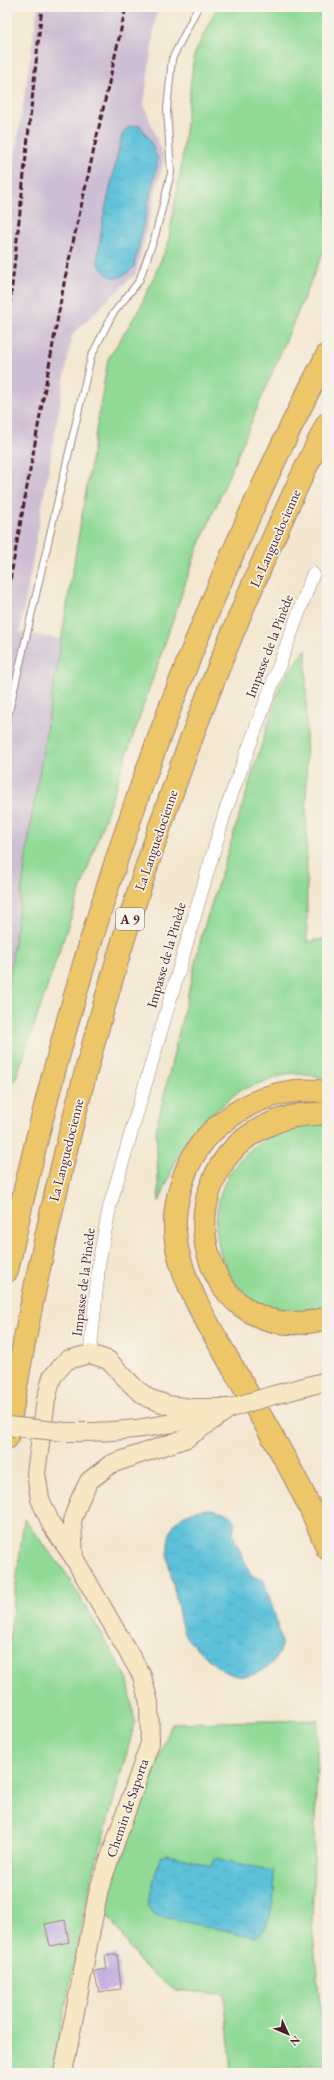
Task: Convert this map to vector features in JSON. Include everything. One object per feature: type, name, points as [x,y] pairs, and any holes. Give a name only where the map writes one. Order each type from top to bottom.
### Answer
[{"type":"highway","name":"A 9","points":[[7,1271],[32,1158],[70,1014],[105,898],[144,782],[172,704],[235,550],[327,355]]},
{"type":"highway","name":"La Languedocienne","points":[[7,1438],[40,1259],[79,1095],[140,887],[190,745],[232,636],[276,533],[327,424]]},
{"type":"highway","points":[[327,1092],[296,1091],[267,1097],[244,1108],[215,1129],[195,1154],[184,1176],[176,1210],[175,1232],[179,1256],[197,1301],[299,1487],[327,1548]]},
{"type":"highway","points":[[327,1114],[297,1116],[274,1122],[253,1132],[227,1157],[213,1179],[206,1201],[204,1237],[209,1259],[225,1290],[240,1305],[256,1315],[275,1322],[297,1324],[327,1318]]},
{"type":"street","name":"Impasse de la Pinède","points":[[90,1354],[99,1262],[110,1205],[225,812],[313,574]]},
{"type":"street","points":[[90,1354],[108,1360],[135,1388],[155,1400],[168,1405],[191,1408],[230,1408]]},
{"type":"street","name":"Chemin de Saporta","points":[[63,2073],[99,1889],[150,1743],[150,1703],[142,1676],[74,1558],[52,1526],[40,1499],[36,1473],[46,1400],[52,1377],[68,1360],[90,1354]]},
{"type":"street","points":[[7,1426],[65,1432],[98,1433],[146,1429],[172,1424],[327,1381]]},
{"type":"street","points":[[74,1558],[72,1521],[80,1499],[89,1481],[111,1464],[187,1438],[230,1408]]},
{"type":"lane","points":[[7,720],[91,357],[112,315],[139,281],[155,236],[171,173],[167,109],[172,59],[198,7]]},
{"type":"shaded area","points":[[38,7],[157,7],[144,105],[164,158],[136,273],[72,335],[20,632],[65,640],[7,1066],[7,208]]},
{"type":"green space","points":[[217,7],[327,7],[327,243],[194,558],[15,1081],[7,1081],[7,993],[33,810],[108,359],[140,308],[168,244],[181,167],[194,55]]},
{"type":"green space","points":[[306,649],[307,942],[327,938],[327,1078],[290,1073],[240,1090],[208,1118],[179,1153],[159,1202],[156,1129],[202,934],[281,683]]},
{"type":"green space","points":[[320,1123],[327,1123],[327,1305],[291,1313],[260,1305],[237,1285],[222,1257],[216,1225],[221,1192],[238,1162],[268,1138],[287,1130]]},
{"type":"green space","points":[[24,1519],[66,1573],[128,1680],[135,1723],[90,1885],[52,2073],[7,2073],[7,1659]]},
{"type":"green space","points":[[318,1720],[312,1924],[326,2064],[232,2073],[224,1994],[174,1990],[142,1965],[102,1907],[172,1723]]},
{"type":"water","points":[[140,125],[151,142],[158,161],[134,267],[123,276],[114,277],[106,273],[97,262],[103,219],[122,135],[128,127]]},
{"type":"water","points":[[213,1509],[229,1514],[235,1522],[233,1535],[252,1577],[263,1578],[281,1639],[279,1652],[271,1664],[249,1676],[234,1675],[219,1668],[189,1641],[180,1620],[169,1561],[169,1536],[174,1525],[182,1516],[197,1510]]},
{"type":"water","points":[[166,1855],[211,1866],[215,1858],[273,1871],[273,1902],[269,1919],[263,1931],[255,1937],[154,1915],[147,1906],[160,1857]]},
{"type":"building","points":[[65,1920],[69,1942],[50,1946],[45,1924]]},
{"type":"building","points":[[117,1954],[121,1989],[99,1992],[94,1971],[107,1969],[105,1956]]},
{"type":"railway","points":[[7,332],[42,7]]},
{"type":"railway","points":[[7,597],[65,278],[126,7]]}]
